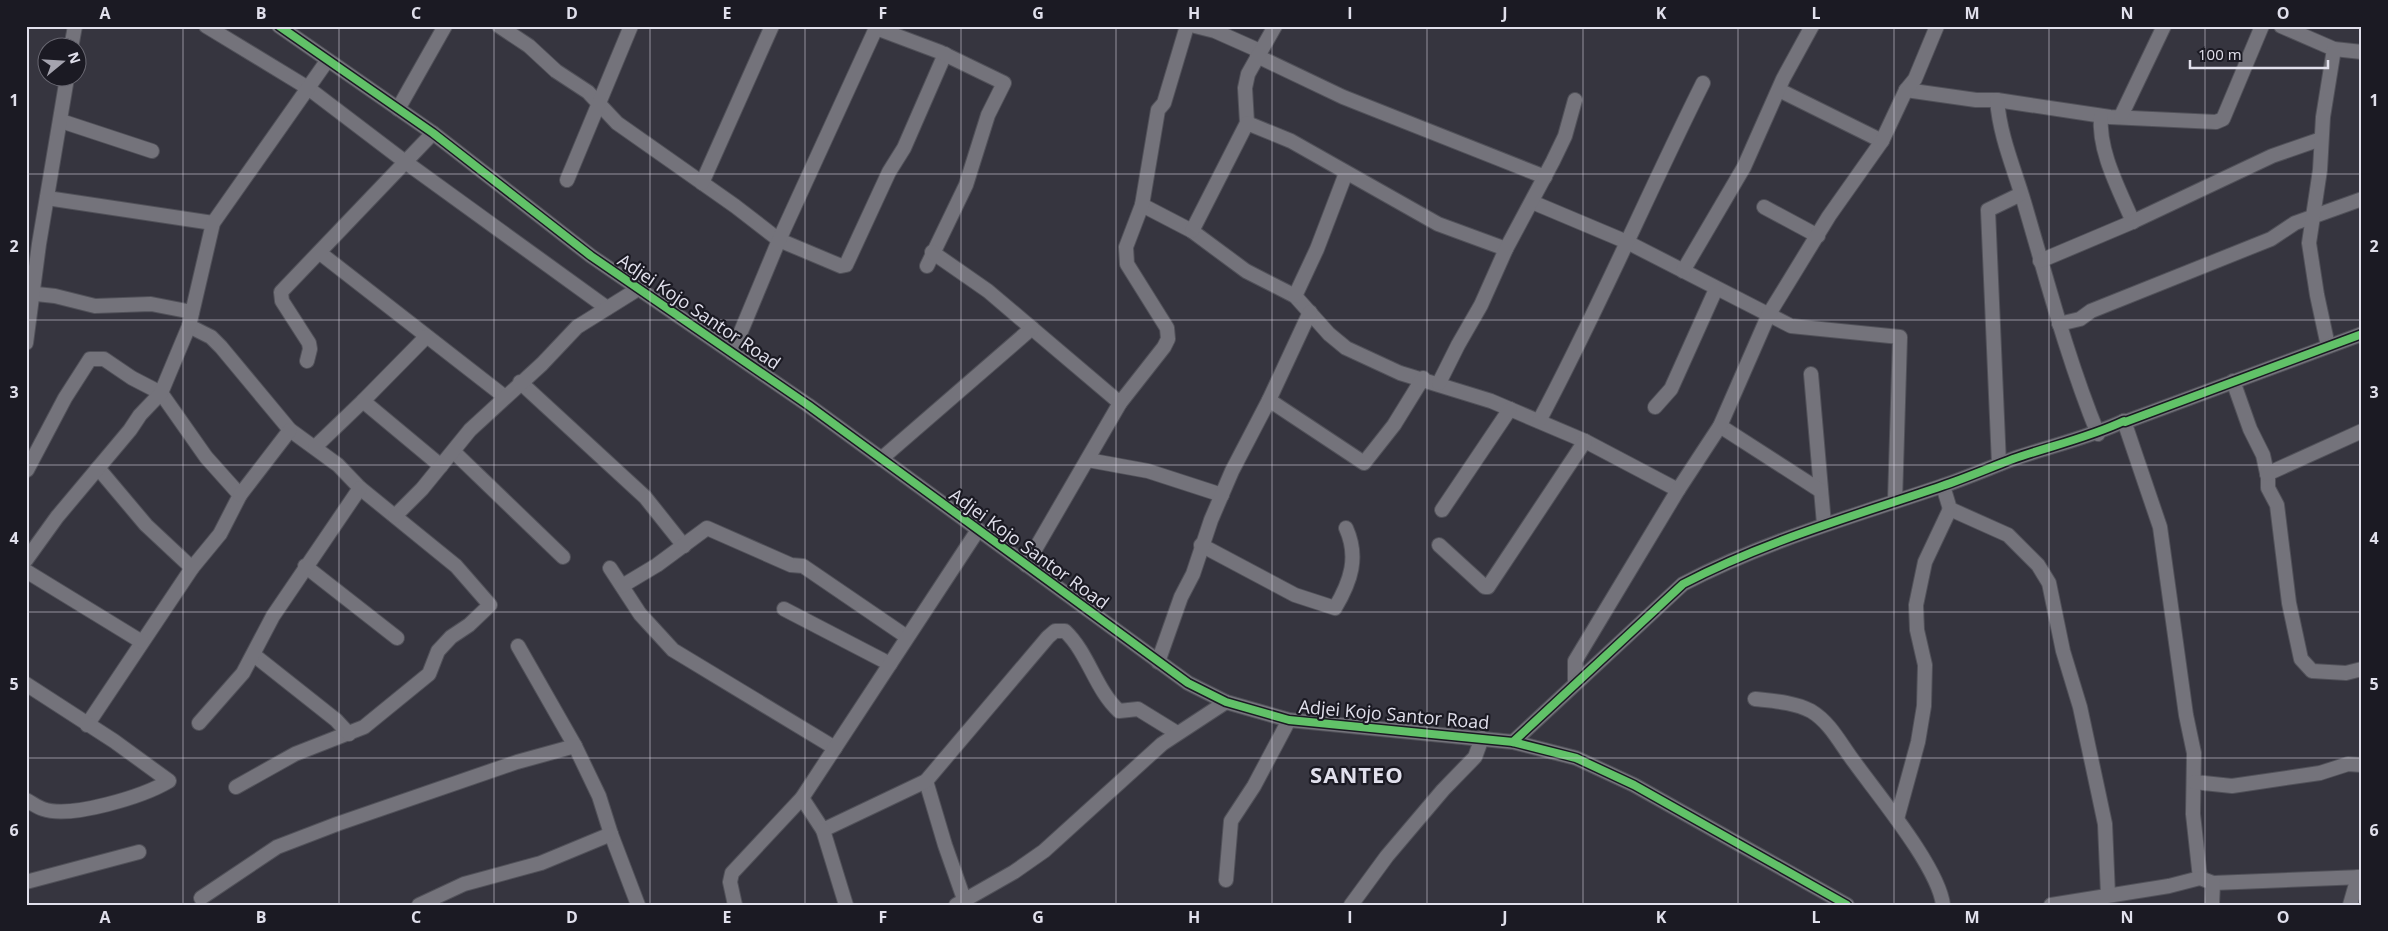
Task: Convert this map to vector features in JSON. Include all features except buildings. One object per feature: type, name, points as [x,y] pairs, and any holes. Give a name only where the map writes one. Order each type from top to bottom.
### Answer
[{"type":"street","points":[[206,26],[308,88],[404,161],[607,308]]},
{"type":"street","name":"Adjei Kojo Santor Road","points":[[279,26],[433,133],[591,256],[808,405],[1188,683],[1226,702],[1289,720],[1513,742],[1576,758],[1634,785],[1847,905]]},
{"type":"street","points":[[398,109],[445,26]]},
{"type":"street","points":[[499,26],[517,31],[556,71],[588,92],[616,123],[779,240],[836,265],[846,265],[889,172],[904,148],[945,54]]},
{"type":"street","points":[[568,180],[631,26]]},
{"type":"street","points":[[702,183],[772,26]]},
{"type":"street","points":[[1026,565],[1120,403],[1164,347],[1168,339],[1167,328],[1127,264],[1126,246],[1142,205],[1158,110],[1164,102],[1188,26]]},
{"type":"street","points":[[1194,26],[1215,31],[1343,97],[1545,177]]},
{"type":"street","points":[[1192,231],[1247,123],[1245,88],[1248,74],[1258,53],[1275,26]]},
{"type":"street","points":[[1683,271],[1744,167],[1779,90],[1812,26]]},
{"type":"street","points":[[1575,682],[1574,661],[1678,490],[1720,426],[1769,314],[1854,178],[1882,141],[1906,90],[1915,79],[1937,26]]},
{"type":"street","points":[[1906,90],[1976,100],[1997,100],[2101,116],[2216,122],[2223,119],[2262,26]]},
{"type":"street","points":[[2280,26],[2334,49],[2362,52]]},
{"type":"street","points":[[732,353],[779,240],[877,27],[945,54],[1004,83],[988,115],[966,184],[927,266]]},
{"type":"street","points":[[2122,116],[2161,27]]},
{"type":"street","points":[[2328,346],[2317,296],[2309,243],[2320,170],[2322,117],[2334,49]]},
{"type":"street","points":[[26,560],[58,517],[160,393],[189,326],[213,223],[327,61]]},
{"type":"street","points":[[1538,421],[1580,344],[1626,242],[1703,83]]},
{"type":"street","points":[[26,343],[30,293],[66,88]]},
{"type":"street","points":[[1779,90],[1882,141]]},
{"type":"street","points":[[1439,383],[1481,305],[1506,249],[1565,136],[1575,100]]},
{"type":"street","points":[[1997,100],[2003,140],[2059,324],[2083,397],[2098,434]]},
{"type":"street","points":[[2101,116],[2100,128],[2112,173],[2133,222]]},
{"type":"street","points":[[61,121],[152,151]]},
{"type":"street","points":[[1247,123],[1291,141],[1346,174],[1438,224],[1506,249]]},
{"type":"street","points":[[307,362],[310,349],[309,343],[282,301],[281,292],[395,174],[404,161],[433,133]]},
{"type":"street","points":[[2040,261],[2133,222],[2272,156],[2322,139]]},
{"type":"street","points":[[1295,296],[1317,249],[1346,174]]},
{"type":"street","points":[[1999,464],[1988,210],[2021,194]]},
{"type":"street","points":[[47,198],[213,223]]},
{"type":"street","points":[[2059,324],[2080,319],[2091,311],[2271,239],[2295,223],[2362,199]]},
{"type":"street","points":[[1532,202],[1626,242],[1791,326],[1900,337],[1895,501]]},
{"type":"street","points":[[1142,205],[1192,231],[1246,271],[1295,296],[1329,334],[1346,348],[1400,373],[1439,383],[1510,409],[1585,441],[1678,490]]},
{"type":"street","points":[[1764,207],[1818,236]]},
{"type":"street","points":[[932,252],[988,291],[1120,403]]},
{"type":"street","points":[[320,253],[505,397]]},
{"type":"street","points":[[395,516],[454,452],[470,430],[520,382],[542,364],[577,328],[638,289]]},
{"type":"street","points":[[1655,407],[1671,389],[1716,289]]},
{"type":"street","points":[[30,293],[56,296],[95,306],[151,304],[192,312]]},
{"type":"street","points":[[1158,662],[1181,597],[1193,574],[1201,546],[1232,471],[1269,400],[1310,312]]},
{"type":"street","points":[[189,326],[211,337],[221,347],[290,430],[338,465],[360,488],[456,566],[490,605],[469,625],[451,637],[438,651],[428,674],[364,727],[295,754],[236,787]]},
{"type":"street","points":[[881,459],[1032,328]]},
{"type":"street","points":[[1513,742],[1575,682],[1683,584],[1714,568],[1824,524],[1943,486],[1999,464],[2098,434],[2124,421],[2362,334]]},
{"type":"street","points":[[315,447],[364,401],[426,337]]},
{"type":"street","points":[[27,470],[65,398],[90,359],[104,359],[132,378],[160,393],[182,420],[201,450],[240,494]]},
{"type":"street","points":[[1810,374],[1824,524]]},
{"type":"street","points":[[1269,400],[1364,463],[1394,425],[1423,378]]},
{"type":"street","points":[[2233,381],[2250,429],[2263,455],[2268,488],[2276,505],[2289,604],[2301,659],[2312,671],[2346,673],[2362,669]]},
{"type":"street","points":[[520,382],[645,497],[684,546]]},
{"type":"street","points":[[364,401],[441,466]]},
{"type":"street","points":[[1442,510],[1510,409]]},
{"type":"street","points":[[2124,421],[2160,526],[2186,715],[2194,753],[2193,814],[2212,905]]},
{"type":"street","points":[[1720,426],[1821,491]]},
{"type":"street","points":[[87,725],[192,568],[220,534],[240,494],[290,430]]},
{"type":"street","points":[[2267,474],[2362,430]]},
{"type":"street","points":[[1439,545],[1485,587],[1488,587],[1585,441]]},
{"type":"street","points":[[454,452],[562,556]]},
{"type":"street","points":[[1088,460],[1148,471],[1222,495]]},
{"type":"street","points":[[98,468],[146,525],[192,568]]},
{"type":"street","points":[[1897,819],[1918,742],[1924,706],[1925,665],[1916,630],[1916,605],[1926,562],[1950,509],[1943,486]]},
{"type":"street","points":[[199,723],[243,673],[273,616],[305,566],[360,488]]},
{"type":"street","points":[[1950,509],[2008,535],[2038,565],[2049,583],[2063,651],[2080,707],[2105,824],[2108,894]]},
{"type":"street","points":[[622,586],[684,546],[707,528],[791,565],[803,566],[907,637]]},
{"type":"street","points":[[1201,546],[1295,594],[1335,608],[1351,577],[1354,556],[1352,541],[1346,528]]},
{"type":"street","points":[[731,903],[730,882],[732,873],[802,798],[978,530]]},
{"type":"street","points":[[305,566],[397,638]]},
{"type":"street","points":[[610,568],[640,614],[673,650],[835,748]]},
{"type":"street","points":[[26,571],[142,642]]},
{"type":"street","points":[[784,609],[890,664]]},
{"type":"street","points":[[823,830],[926,781],[1055,631],[1065,631],[1074,640],[1108,701],[1119,711],[1138,709],[1177,733]]},
{"type":"street","points":[[518,646],[575,746],[599,796],[611,834],[638,905]]},
{"type":"street","points":[[254,655],[336,720],[349,734]]},
{"type":"street","points":[[26,684],[114,741],[169,781],[130,799],[93,808],[49,810],[26,800]]},
{"type":"street","points":[[1755,699],[1785,703],[1811,711],[1837,735],[1850,757],[1897,819],[1934,878],[1943,905]]},
{"type":"street","points":[[926,781],[960,902],[1014,872],[1044,851],[1177,733],[1226,702]]},
{"type":"street","points":[[1226,880],[1231,821],[1254,786],[1289,720]]},
{"type":"street","points":[[1351,905],[1387,856],[1443,790],[1475,757],[1482,738]]},
{"type":"street","points":[[201,898],[277,847],[337,824],[516,762],[575,746]]},
{"type":"street","points":[[2194,782],[2232,786],[2320,773],[2348,764],[2362,765]]},
{"type":"street","points":[[802,798],[823,830],[846,905]]},
{"type":"street","points":[[419,905],[464,884],[541,863],[611,834]]},
{"type":"street","points":[[26,882],[139,852]]},
{"type":"street","points":[[2052,905],[2108,894],[2207,881],[2360,877],[2350,905]]},
{"type":"cycle path","points":[[279,26],[433,133],[591,256],[808,405],[1188,683],[1226,702],[1289,720],[1513,742],[1576,758],[1634,785],[1847,905]]},
{"type":"cycle path","points":[[1513,742],[1683,584],[1714,569],[1810,530],[1951,483],[2013,459],[2097,432],[2362,334]]},
{"type":"district","name":"SANTEO","points":[[1357,775]]}]
